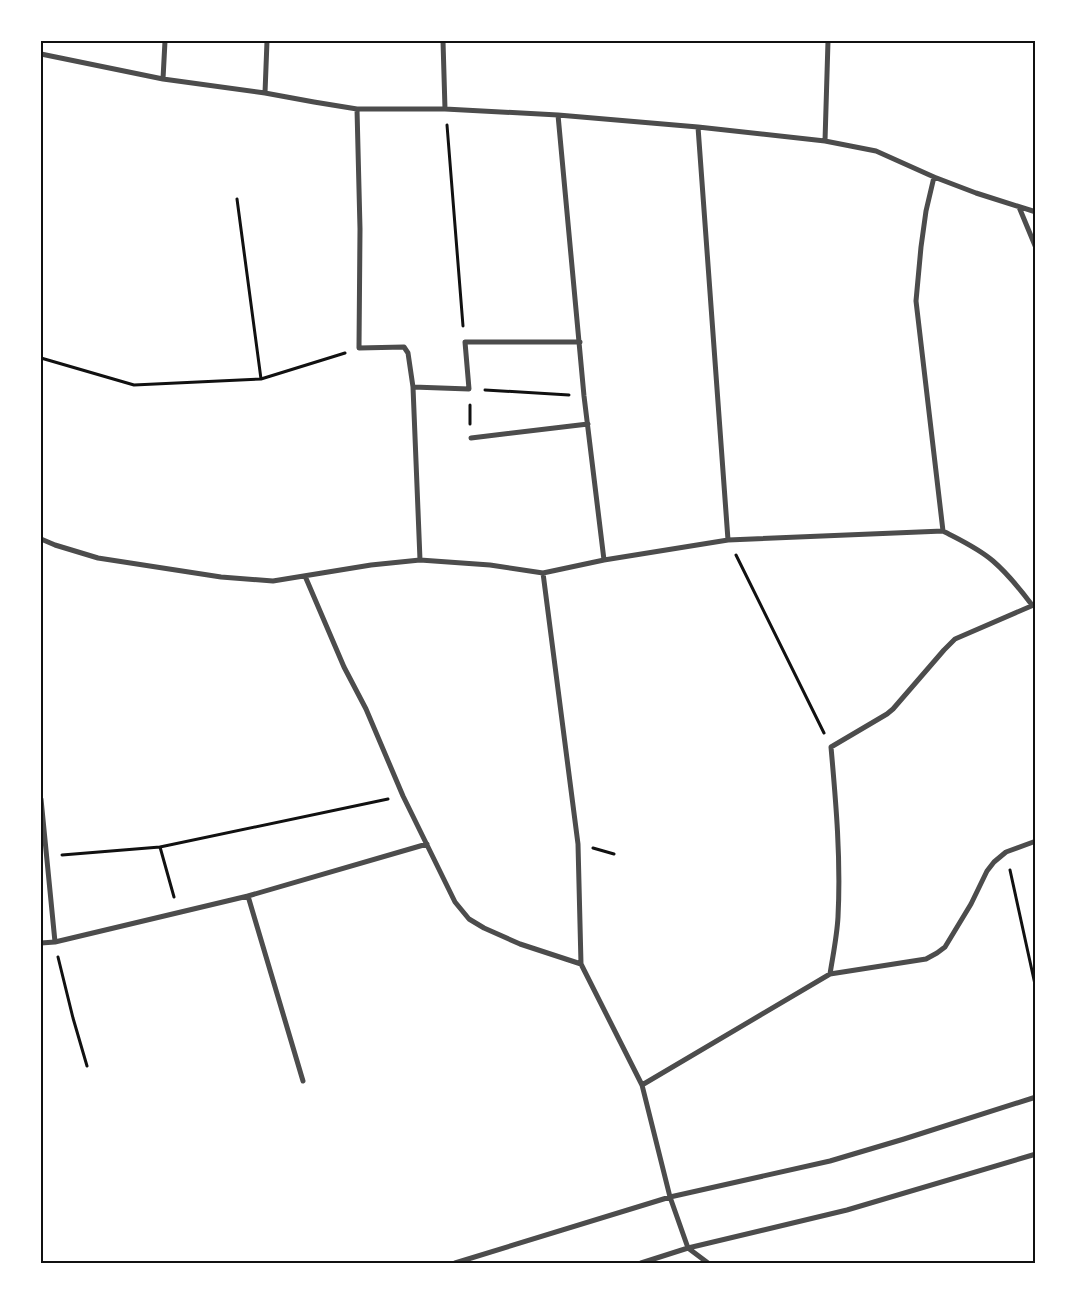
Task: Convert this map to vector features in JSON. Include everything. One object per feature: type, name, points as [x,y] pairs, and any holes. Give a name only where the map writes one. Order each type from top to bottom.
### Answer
[{"type":"street","points":[[163,79],[165,41]]},
{"type":"street","points":[[265,93],[267,41]]},
{"type":"street","points":[[443,41],[445,110]]},
{"type":"street","points":[[825,141],[828,41]]},
{"type":"street","points":[[41,54],[163,79],[357,108],[558,115],[698,127],[825,141],[876,151],[934,177],[1019,208],[1036,212]]},
{"type":"street","points":[[357,108],[360,348],[404,347],[408,353],[413,387],[420,560]]},
{"type":"street","points":[[558,115],[584,396],[604,560]]},
{"type":"street","points":[[698,127],[728,540]]},
{"type":"street","points":[[934,177],[926,211],[916,301],[943,531]]},
{"type":"street","points":[[1019,208],[1036,248]]},
{"type":"street","points":[[413,387],[470,389],[465,342],[580,342]]},
{"type":"street","points":[[471,438],[588,424]]},
{"type":"street","points":[[41,539],[98,558],[221,577],[273,581],[371,565],[420,560],[490,565],[543,573],[604,560],[728,540],[943,531],[969,544],[993,561],[1034,604],[955,639],[894,709],[831,747],[838,838],[839,881],[838,919],[830,974]]},
{"type":"street","points":[[543,573],[578,844],[581,964],[642,1085],[670,1197],[688,1248],[708,1263]]},
{"type":"street","points":[[305,576],[344,667],[366,709],[404,796],[454,902],[469,918],[484,928],[520,944],[581,964]]},
{"type":"street","points":[[41,799],[55,942]]},
{"type":"street","points":[[642,1085],[830,974],[926,960],[945,947],[970,904],[986,871],[994,862],[1006,852],[1036,841]]},
{"type":"street","points":[[41,943],[55,942],[248,896],[427,844]]},
{"type":"street","points":[[248,896],[303,1081]]},
{"type":"street","points":[[455,1263],[670,1197],[830,1161],[1036,1098]]},
{"type":"street","points":[[641,1263],[688,1248],[846,1210],[1036,1154]]},
{"type":"path","points":[[445,110],[465,342]]},
{"type":"path","points":[[237,198],[261,379]]},
{"type":"path","points":[[41,358],[134,385],[261,379],[360,348]]},
{"type":"path","points":[[471,438],[470,389],[584,396]]},
{"type":"path","points":[[728,540],[831,747]]},
{"type":"path","points":[[46,856],[160,847],[404,796]]},
{"type":"path","points":[[160,847],[179,913]]},
{"type":"path","points":[[1006,852],[1036,989]]},
{"type":"path","points":[[55,942],[73,1018],[87,1066]]}]
